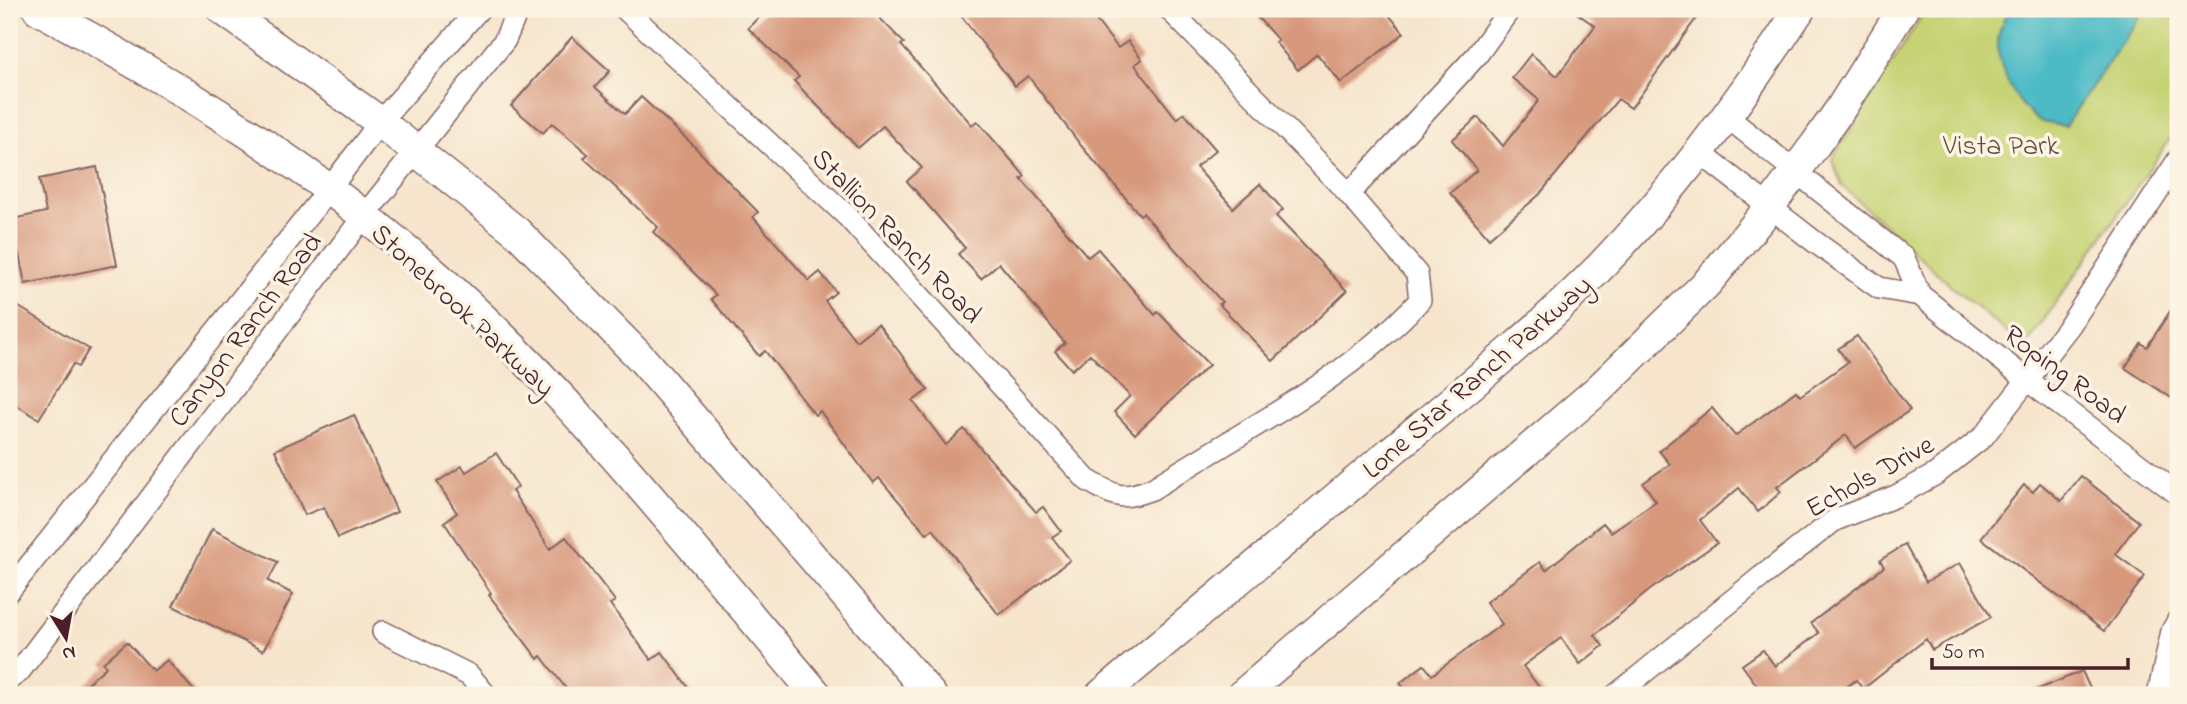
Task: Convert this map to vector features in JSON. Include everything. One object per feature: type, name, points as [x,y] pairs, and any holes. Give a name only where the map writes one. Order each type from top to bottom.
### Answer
[{"type":"main road","name":"Stonebrook Parkway","points":[[38,9],[146,68],[330,188],[430,270],[513,347],[602,443],[817,695]]},
{"type":"main road","points":[[222,9],[380,122],[517,232],[642,359],[931,695]]},
{"type":"main road","name":"Lone Star Ranch Parkway","points":[[1101,695],[1464,390],[1569,298],[1629,234],[1699,152],[1753,80],[1800,9]]},
{"type":"main road","points":[[1242,695],[1619,370],[1707,284],[1795,173],[1841,108],[1903,9]]},
{"type":"street","name":"Canyon Ranch Road","points":[[9,592],[380,122],[479,9]]},
{"type":"street","name":"Canyon Ranch Road","points":[[9,679],[19,672],[364,216],[505,40],[518,9]]},
{"type":"street","name":"Stallion Ranch Road","points":[[625,9],[847,216],[1087,480],[1109,492],[1128,498],[1152,489],[1321,384],[1395,328],[1420,300],[1417,274],[1349,194]]},
{"type":"street","points":[[1169,9],[1349,194],[1478,55],[1510,9]]},
{"type":"street","name":"Roping Road","points":[[1726,116],[1904,258],[1920,295],[2178,494]]},
{"type":"street","name":"Roping Road","points":[[1699,152],[1879,288],[1920,295]]},
{"type":"street","name":"Echols Drive","points":[[1616,695],[1761,576],[1835,520],[1896,496],[1937,474],[1983,437],[2070,325],[2178,160]]},
{"type":"street","points":[[2158,695],[2172,631],[2178,620]]},
{"type":"street","points":[[383,632],[469,676],[486,695]]},
{"type":"green space","name":"Vista Park","points":[[1926,9],[2178,9],[2178,128],[2025,347],[1960,294],[1842,186],[1832,159]]},
{"type":"water","points":[[2010,9],[2145,9],[2065,126],[2043,122],[2034,117],[2026,110],[2006,78],[1999,55],[1998,40],[2001,26]]},
{"type":"building","points":[[767,9],[871,9],[904,43],[901,45],[972,125],[977,121],[1025,176],[1021,179],[1088,257],[1098,249],[1155,315],[1158,312],[1209,365],[1135,434],[1114,412],[1130,396],[1090,354],[1072,370],[1055,351],[1065,343],[999,263],[981,279],[958,254],[965,248],[907,181],[922,168],[883,126],[858,148],[794,81],[799,77],[748,28]]},
{"type":"building","points":[[956,9],[1087,9],[1118,48],[1128,41],[1142,59],[1135,65],[1177,119],[1184,113],[1216,150],[1196,167],[1233,208],[1260,184],[1283,210],[1276,216],[1347,291],[1273,361],[1219,304],[1222,302],[1143,213],[1140,215],[1083,148],[1028,76],[1015,86]]},
{"type":"building","points":[[1250,9],[1384,9],[1404,33],[1341,83],[1317,54],[1298,70],[1275,42],[1278,40]]},
{"type":"building","points":[[1571,9],[1703,9],[1631,108],[1618,99],[1539,195],[1489,238],[1450,193],[1477,170],[1452,140],[1478,117],[1503,146],[1539,100],[1512,78],[1531,54],[1557,76],[1595,26]]},
{"type":"building","points":[[572,37],[610,71],[595,87],[625,114],[641,97],[691,143],[758,212],[753,217],[809,281],[820,272],[836,292],[825,301],[856,341],[878,324],[928,390],[913,401],[946,445],[964,429],[1036,512],[1043,507],[1061,531],[1052,537],[1070,560],[999,615],[933,529],[927,534],[879,478],[873,483],[820,411],[815,415],[765,351],[759,356],[711,299],[716,295],[653,232],[658,227],[584,158],[588,154],[552,123],[543,133],[511,106]]},
{"type":"building","points":[[97,167],[117,265],[25,284],[12,219],[46,212],[39,179]]},
{"type":"building","points":[[2178,299],[2178,402],[2125,368],[2141,343],[2147,347]]},
{"type":"building","points":[[9,301],[89,349],[78,367],[73,364],[39,419],[9,401]]},
{"type":"building","points":[[1857,336],[1910,410],[1855,448],[1846,435],[1777,487],[1781,492],[1758,512],[1739,488],[1700,520],[1717,543],[1650,590],[1595,635],[1603,646],[1580,664],[1561,638],[1523,666],[1545,695],[1404,695],[1408,693],[1400,683],[1424,665],[1432,675],[1502,624],[1486,602],[1540,562],[1546,570],[1603,523],[1611,532],[1656,501],[1643,483],[1670,464],[1659,451],[1712,408],[1735,436],[1796,391],[1800,396],[1848,362],[1838,349]]},
{"type":"building","points":[[354,415],[397,512],[338,538],[324,507],[305,515],[275,450]]},
{"type":"building","points":[[496,453],[518,487],[512,491],[550,549],[566,537],[615,601],[610,604],[651,660],[662,652],[694,695],[571,695],[541,656],[538,659],[489,595],[491,593],[444,522],[457,513],[437,482],[462,466],[466,472]]},
{"type":"building","points":[[2081,476],[2139,522],[2115,554],[2145,576],[2104,631],[1981,538],[2024,485],[2033,492],[2040,483],[2061,501]]},
{"type":"building","points":[[212,529],[278,562],[268,581],[293,594],[263,651],[173,606]]},
{"type":"building","points":[[1905,545],[1926,582],[1960,563],[1991,617],[1932,650],[1926,639],[1863,689],[1856,680],[1835,695],[1764,695],[1742,665],[1763,650],[1775,666],[1819,633],[1811,623],[1884,567],[1880,560]]},
{"type":"building","points":[[127,642],[153,671],[167,660],[198,695],[74,695],[106,667],[103,663]]},
{"type":"building","points":[[2082,671],[2093,695],[2024,695]]}]
